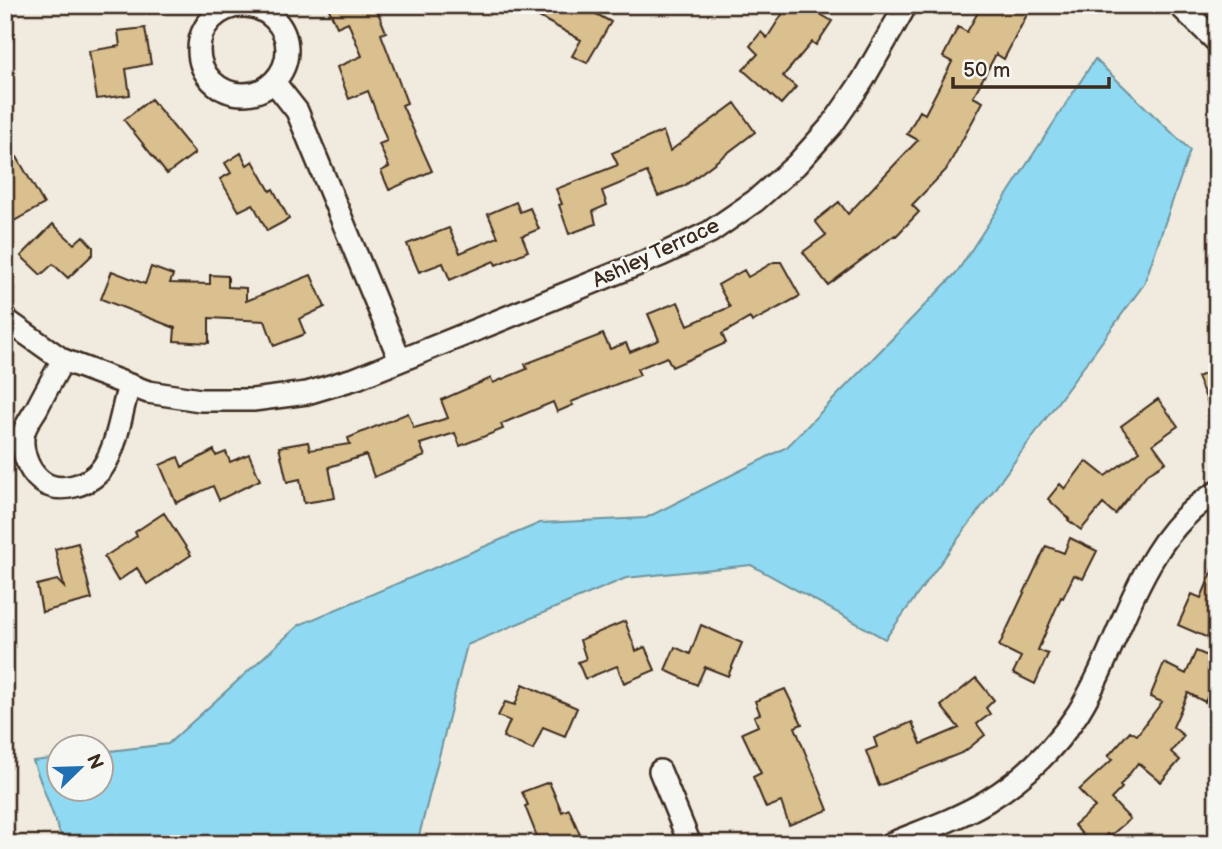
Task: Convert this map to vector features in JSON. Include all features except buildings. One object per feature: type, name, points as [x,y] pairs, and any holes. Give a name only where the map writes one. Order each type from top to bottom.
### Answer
[{"type":"street","name":"Ashley Terrace","points":[[5,318],[63,360],[148,392],[200,400],[253,400],[306,393],[357,378],[660,255],[710,232],[755,201],[796,165],[832,125],[863,80],[906,5]]},
{"type":"street","points":[[1179,5],[1217,42]]},
{"type":"street","points":[[245,6],[259,9],[272,17],[281,28],[287,56],[274,82],[262,90],[234,94],[209,79],[202,66],[199,51],[201,37],[218,14],[245,6]]},
{"type":"street","points":[[274,82],[297,111],[400,360]]},
{"type":"street","points":[[63,360],[24,430],[23,449],[29,466],[41,481],[54,486],[72,487],[89,480],[102,469],[112,449],[129,385]]},
{"type":"street","points":[[890,844],[986,802],[1020,778],[1050,749],[1077,715],[1096,681],[1162,542],[1184,516],[1217,492]]},
{"type":"street","points":[[660,771],[690,844]]},
{"type":"water","points":[[1095,59],[1190,150],[1144,284],[885,639],[751,565],[626,578],[467,645],[417,844],[64,844],[49,804],[116,804],[116,750],[168,744],[299,625],[540,523],[646,518],[787,447],[957,272]]},
{"type":"water","points":[[46,760],[46,796],[33,761]]}]
